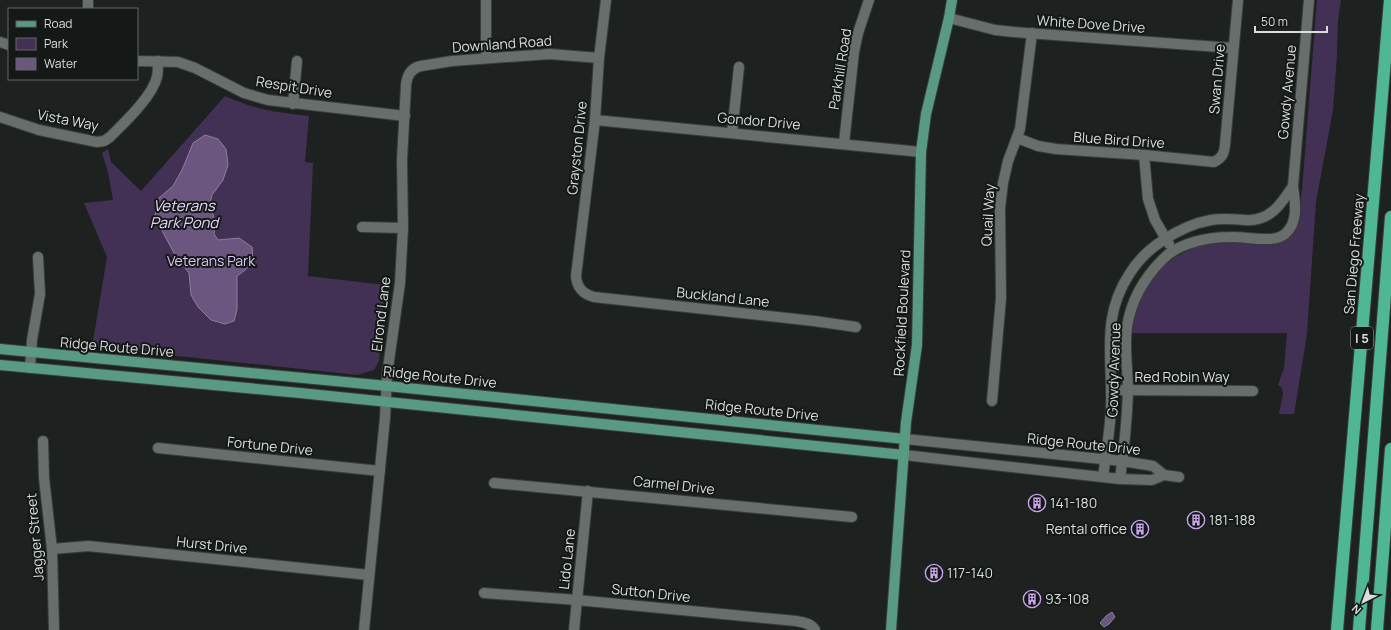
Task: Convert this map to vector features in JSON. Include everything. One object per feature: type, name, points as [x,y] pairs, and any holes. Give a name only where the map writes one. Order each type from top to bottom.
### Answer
[{"type":"highway","name":"San Diego Freeway","points":[[1337,630],[1390,0]]},
{"type":"highway","points":[[1359,630],[1391,217]]},
{"type":"highway","points":[[1377,630],[1391,449]]},
{"type":"main road","name":"Rockfield Boulevard","points":[[891,630],[905,439],[916,345],[921,152],[926,114],[952,0]]},
{"type":"main road","name":"Ridge Route Drive","points":[[0,349],[387,386],[905,439]]},
{"type":"main road","name":"Ridge Route Drive","points":[[0,364],[904,455]]},
{"type":"street","points":[[486,0],[486,58]]},
{"type":"street","name":"Grayston Drive","points":[[586,295],[577,283],[576,276],[595,120],[599,58],[606,0]]},
{"type":"street","name":"Parkhill Road","points":[[844,143],[854,52],[858,34],[870,0]]},
{"type":"street","name":"Swan Drive","points":[[1220,158],[1225,152],[1226,145],[1238,0]]},
{"type":"street","name":"Gowdy Avenue","points":[[1120,479],[1125,448],[1128,390],[1127,328],[1136,295],[1148,275],[1164,257],[1184,246],[1210,238],[1232,237],[1270,239],[1284,236],[1290,227],[1296,211],[1293,186],[1309,0]]},
{"type":"street","name":"White Dove Drive","points":[[949,18],[995,30],[1233,48]]},
{"type":"street","name":"Quail Way","points":[[992,401],[1001,298],[1000,208],[1004,176],[1022,119],[1032,33]]},
{"type":"street","name":"Downland Road","points":[[409,73],[418,66],[486,58],[550,54],[599,58]]},
{"type":"street","name":"Respit Drive","points":[[138,61],[178,62],[195,68],[244,93],[268,100],[405,116]]},
{"type":"street","name":"Vista Way","points":[[0,117],[39,130],[97,142],[104,141],[114,133],[154,86],[157,76],[158,61]]},
{"type":"street","points":[[294,104],[297,61]]},
{"type":"street","points":[[732,133],[739,67]]},
{"type":"street","name":"Elrond Lane","points":[[364,630],[387,386],[400,283],[403,228],[402,160],[407,79],[409,73]]},
{"type":"street","name":"Gondor Drive","points":[[595,120],[844,143],[921,152]]},
{"type":"street","name":"Blue Bird Drive","points":[[1017,138],[1046,148],[1214,162],[1220,158]]},
{"type":"street","points":[[1144,155],[1148,199],[1155,220],[1174,251]]},
{"type":"street","name":"Gowdy Avenue","points":[[1103,477],[1111,408],[1111,321],[1116,299],[1125,280],[1138,260],[1150,248],[1191,224],[1212,220],[1256,220],[1268,215],[1281,205],[1293,186]]},
{"type":"street","points":[[362,227],[403,228]]},
{"type":"street","points":[[30,368],[32,340],[40,294],[38,257]]},
{"type":"street","name":"Buckland Lane","points":[[586,295],[594,298],[814,321],[856,327]]},
{"type":"street","name":"Red Robin Way","points":[[1111,390],[1253,391]]},
{"type":"street","name":"Ridge Route Drive","points":[[904,455],[1120,479],[1152,480],[1164,475],[1153,466],[1122,461],[905,439]]},
{"type":"street","name":"Jagger Street","points":[[43,441],[44,478],[52,549],[54,630]]},
{"type":"street","name":"Fortune Drive","points":[[158,448],[380,472]]},
{"type":"street","points":[[1164,475],[1179,476]]},
{"type":"street","name":"Carmel Drive","points":[[494,482],[852,517]]},
{"type":"street","name":"Lido Lane","points":[[574,630],[588,491]]},
{"type":"street","name":"Hurst Drive","points":[[52,549],[88,546],[369,575]]},
{"type":"street","name":"Sutton Drive","points":[[484,593],[577,600],[796,621],[805,623],[814,629]]},
{"type":"green space","points":[[1317,0],[1341,0],[1338,20],[1333,110],[1316,202],[1307,334],[1294,414],[1279,414],[1283,394],[1282,388],[1278,385],[1284,368],[1287,333],[1132,333],[1135,316],[1143,292],[1157,271],[1175,257],[1196,247],[1218,242],[1273,243],[1287,239],[1297,225],[1302,190]]},
{"type":"green space","name":"Veterans Park","points":[[225,96],[266,110],[309,116],[305,162],[313,163],[308,276],[385,285],[379,361],[374,370],[358,375],[92,347],[107,257],[84,203],[113,200],[108,172],[102,153],[108,149],[111,162],[141,191]]},
{"type":"water","name":"Veterans Park Pond","points":[[205,135],[218,139],[226,149],[228,165],[223,180],[212,195],[210,203],[215,222],[214,234],[218,240],[239,238],[252,247],[252,261],[245,270],[237,276],[237,310],[234,321],[225,324],[211,320],[198,307],[191,295],[189,273],[175,255],[155,215],[159,198],[173,186],[182,170],[193,143]]},
{"type":"water","points":[[1112,612],[1115,617],[1104,627],[1100,623]]},
{"type":"place","name":"141-180","points":[[1037,503]]},
{"type":"place","name":"181-188","points":[[1196,520]]},
{"type":"place","name":"Rental office","points":[[1140,529]]},
{"type":"place","name":"117-140","points":[[934,573]]},
{"type":"place","name":"93-108","points":[[1032,599]]}]
